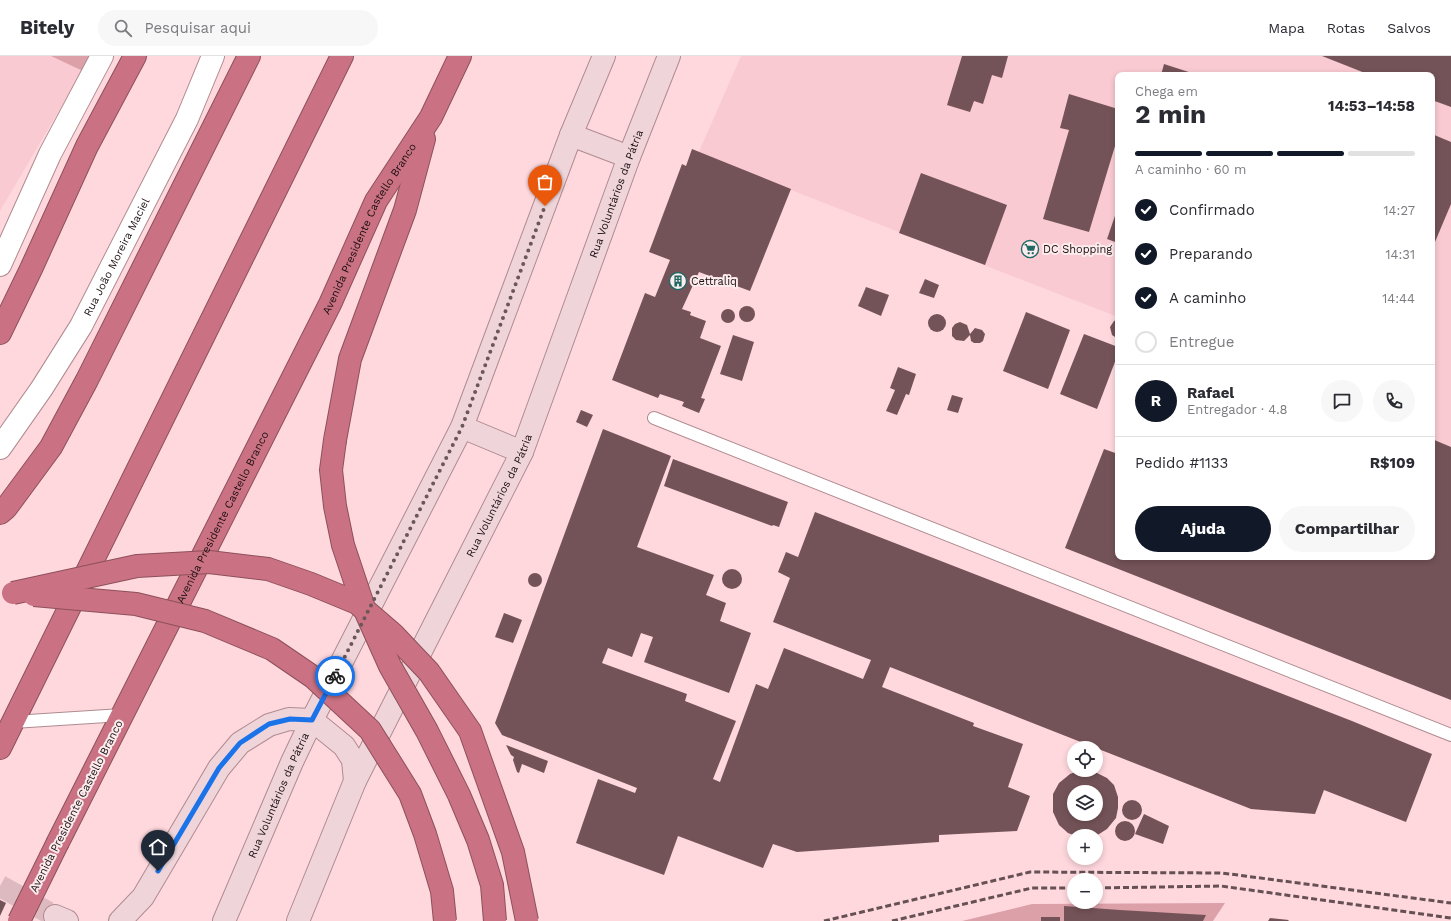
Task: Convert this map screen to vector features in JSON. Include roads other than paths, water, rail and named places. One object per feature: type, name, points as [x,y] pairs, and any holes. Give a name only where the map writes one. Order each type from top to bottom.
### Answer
[{"type":"highway","points":[[0,333],[87,146],[135,56]]},
{"type":"highway","points":[[0,513],[6,508],[51,446],[66,420],[249,56]]},
{"type":"highway","points":[[0,748],[342,56]]},
{"type":"highway","points":[[460,56],[431,117],[405,210],[350,359],[331,470],[335,506],[343,545],[364,608],[390,666],[427,731],[459,795],[478,840],[492,885],[495,921]]},
{"type":"highway","name":"Avenida Presidente Castello Branco","points":[[19,921],[330,304],[376,201],[431,117]]},
{"type":"highway","points":[[7,594],[137,566],[208,562],[268,569],[311,584],[357,604],[393,634],[429,672],[470,731],[513,852],[527,921]]},
{"type":"highway","points":[[7,594],[136,604],[205,621],[272,649],[313,677],[370,730],[410,794],[425,834],[442,892],[445,921]]},
{"type":"main road","name":"Rua Voluntários da Pátria","points":[[224,921],[292,762],[312,720],[462,427],[571,135],[604,56]]},
{"type":"main road","name":"Rua Voluntários da Pátria","points":[[298,921],[352,788],[522,452],[629,157],[669,56]]},
{"type":"main road","points":[[571,135],[629,157]]},
{"type":"main road","points":[[462,427],[522,452]]},
{"type":"main road","points":[[120,921],[143,897],[219,768],[240,743],[269,724],[290,719],[312,720],[344,746],[353,760],[352,788]]},
{"type":"street","points":[[0,265],[50,154],[102,56]]},
{"type":"street","name":"Rua João Moreira Maciel","points":[[0,448],[42,388],[81,326],[187,119],[213,56]]},
{"type":"lane","points":[[654,418],[1451,735]]},
{"type":"lane","points":[[13,722],[122,714]]},
{"type":"tunnel","points":[[0,886],[55,916]]},
{"type":"railway","points":[[824,921],[1030,872],[1222,873],[1451,903]]},
{"type":"railway","points":[[1103,888],[1221,886],[1451,918]]},
{"type":"railway","points":[[892,921],[1032,888],[1067,888]]},
{"type":"place","name":"DC Shopping","points":[[1030,249]]},
{"type":"place","name":"Cettraliq","points":[[678,281]]}]
